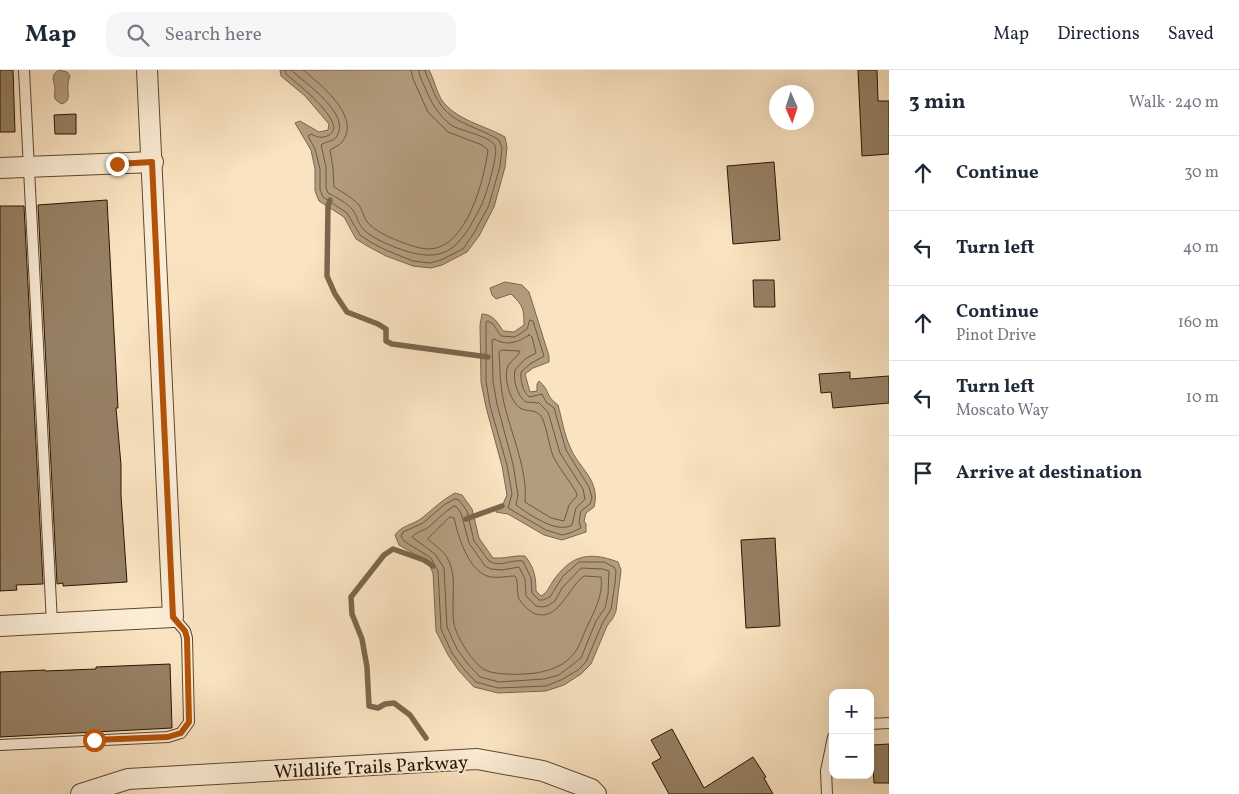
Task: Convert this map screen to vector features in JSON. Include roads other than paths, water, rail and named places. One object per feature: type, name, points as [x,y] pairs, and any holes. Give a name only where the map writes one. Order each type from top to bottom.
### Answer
[{"type":"street","points":[[0,626],[173,617],[147,70]]},
{"type":"street","points":[[0,168],[152,162]]},
{"type":"street","name":"Wildlife Trails Parkway","points":[[81,794],[128,779],[477,759],[543,770],[596,794]]},
{"type":"lane","points":[[24,70],[52,624]]},
{"type":"lane","points":[[0,745],[168,737],[181,733],[189,722],[187,638],[185,631],[173,617]]},
{"type":"lane","points":[[874,724],[889,723]]},
{"type":"lane","points":[[827,794],[826,771],[829,756]]},
{"type":"water","points":[[59,70],[67,72],[70,76],[68,99],[61,104],[55,99],[53,79],[54,74]]},
{"type":"water","points":[[280,70],[429,70],[439,96],[447,106],[462,117],[505,137],[507,147],[505,167],[494,207],[479,236],[467,252],[442,265],[431,268],[413,266],[386,256],[356,239],[344,217],[319,201],[315,191],[315,169],[311,150],[295,123],[300,121],[319,132],[328,130],[329,124],[305,96],[281,76]]},
{"type":"water","points":[[505,282],[522,285],[529,292],[549,356],[549,362],[533,368],[525,374],[530,392],[537,391],[539,381],[545,387],[551,399],[558,405],[570,447],[592,482],[594,489],[594,507],[586,513],[584,521],[586,532],[562,540],[544,535],[508,514],[496,512],[496,507],[503,504],[507,495],[502,466],[481,382],[480,325],[482,314],[486,314],[497,322],[503,331],[514,332],[524,325],[522,308],[511,294],[496,299],[492,295],[490,288]]},
{"type":"water","points":[[455,493],[462,495],[472,509],[479,538],[493,558],[525,556],[534,572],[536,591],[541,596],[547,591],[560,572],[574,561],[589,556],[618,562],[621,570],[616,611],[613,618],[607,626],[591,664],[581,674],[564,685],[546,691],[498,693],[474,687],[459,671],[448,655],[436,631],[433,573],[428,562],[399,545],[395,535],[401,529],[422,518]]},
{"type":"waterway","points":[[330,200],[328,206],[327,276],[335,294],[347,312],[386,329],[386,341],[392,344],[488,357]]},
{"type":"waterway","points":[[466,519],[502,506]]},
{"type":"waterway","points":[[426,738],[410,715],[394,703],[385,704],[378,708],[369,706],[367,667],[362,639],[352,614],[351,597],[384,555],[393,549],[424,560],[433,566]]}]
